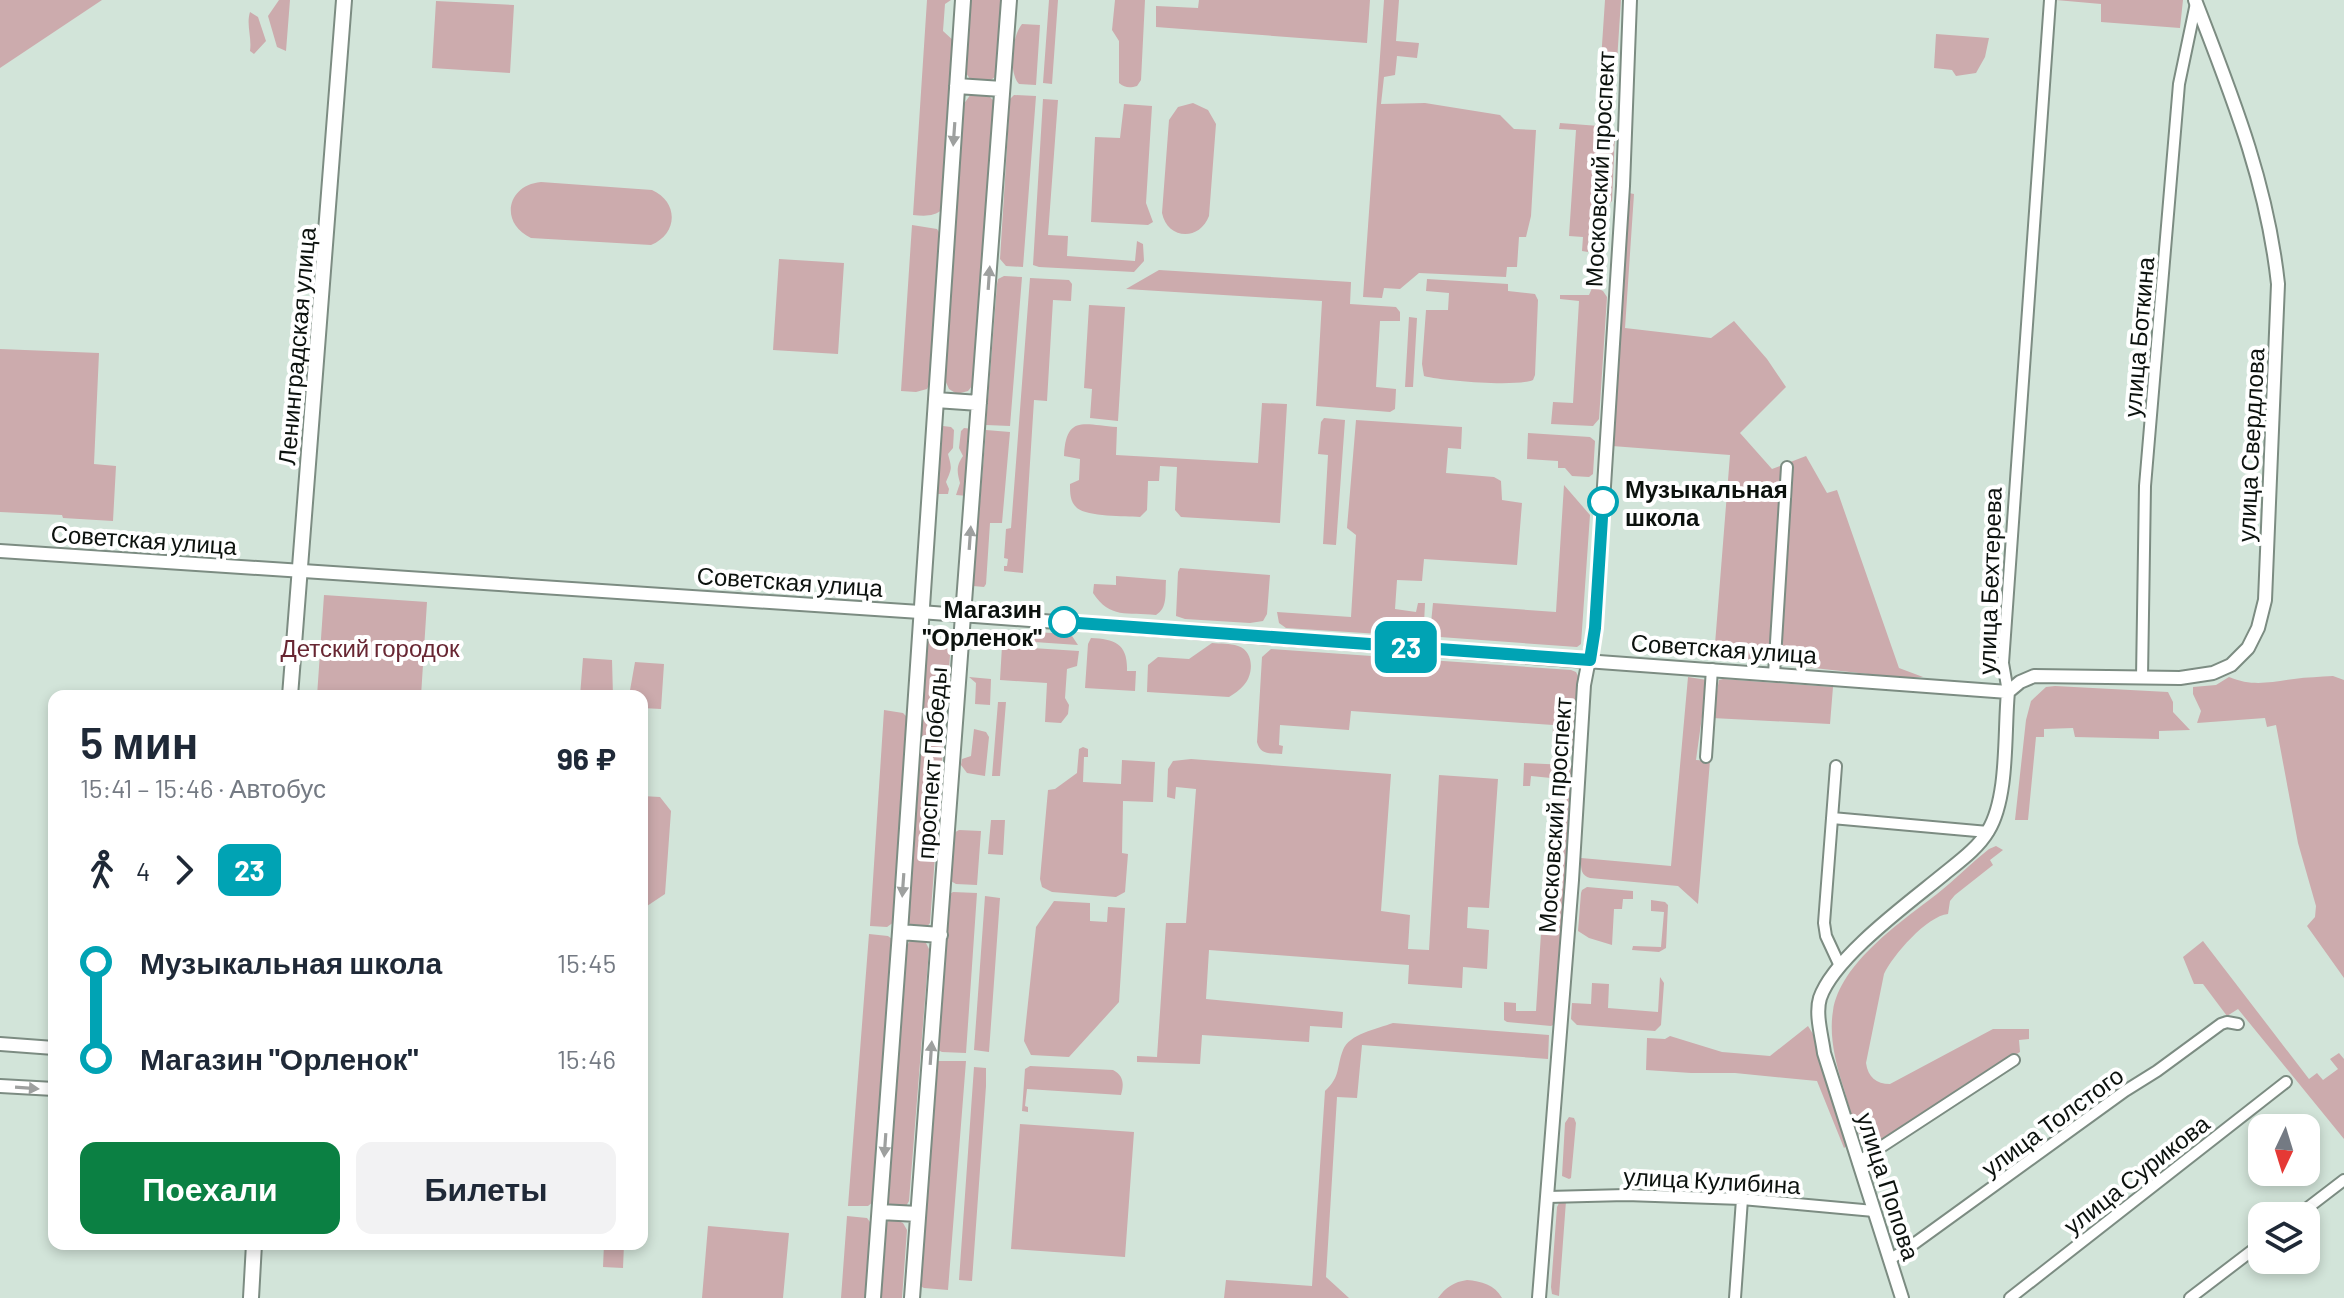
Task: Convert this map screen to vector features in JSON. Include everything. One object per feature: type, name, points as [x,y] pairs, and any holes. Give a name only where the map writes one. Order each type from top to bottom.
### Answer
[{"type":"main road","name":"Ленинградская улица","points":[[290,690],[344,0]]},
{"type":"main road","name":"проспект Победы","points":[[873,1298],[963,0]]},
{"type":"main road","name":"проспект Победы","points":[[912,1298],[1009,0]]},
{"type":"main road","points":[[957,86],[1002,89]]},
{"type":"main road","points":[[936,400],[979,403]]},
{"type":"main road","points":[[900,932],[940,935]]},
{"type":"main road","points":[[880,1212],[918,1214]]},
{"type":"main road","points":[[251,1298],[254,1250]]},
{"type":"street","name":"Московский проспект","points":[[1539,1298],[1584,685],[1595,628],[1623,186],[1630,0]]},
{"type":"street","name":"улица Бехтерева","points":[[1834,1088],[1824,1053],[1819,1014],[1820,999],[1839,964],[1955,865],[1988,832],[1995,817],[2006,742],[2008,692],[2003,663],[2050,0]]},
{"type":"street","name":"улица Свердлова","points":[[2008,692],[2034,676],[2180,678],[2213,673],[2231,665],[2248,648],[2258,628],[2265,600],[2278,284],[2262,190],[2242,121],[2196,1]]},
{"type":"street","name":"улица Боткина","points":[[2142,678],[2146,471],[2179,84],[2196,1]]},
{"type":"street","points":[[1774,674],[1787,467]]},
{"type":"street","name":"Советская улица","points":[[0,551],[964,615],[2008,692]]},
{"type":"street","points":[[1706,757],[1712,669]]},
{"type":"street","points":[[1836,766],[1824,923],[1826,936],[1839,964]]},
{"type":"street","points":[[1832,818],[1988,832]]},
{"type":"street","name":"улица Толстого","points":[[1890,1259],[2221,1024],[2238,1024]]},
{"type":"street","points":[[0,1044],[48,1048]]},
{"type":"street","points":[[1858,1162],[2014,1060]]},
{"type":"street","name":"улица Сурикова","points":[[2010,1298],[2286,1082]]},
{"type":"street","points":[[0,1086],[48,1089]]},
{"type":"street","name":"улица Попова","points":[[1834,1088],[1902,1298]]},
{"type":"street","points":[[2315,1202],[2344,1180]]},
{"type":"street","name":"улица Кулибина","points":[[1548,1197],[1626,1195],[1742,1199],[1874,1211]]},
{"type":"street","points":[[1735,1298],[1742,1199]]},
{"type":"street","points":[[2190,1298],[2248,1254]]},
{"type":"green space","points":[[0,0],[102,0],[0,68]]},
{"type":"green space","points":[[279,0],[290,0],[286,51],[277,47],[268,16]]},
{"type":"green space","points":[[927,0],[951,0],[945,4],[943,31],[955,42],[943,209],[921,216],[913,215]]},
{"type":"green space","points":[[969,0],[1003,0],[998,73],[986,82],[970,79],[964,70]]},
{"type":"green space","points":[[1049,0],[1058,0],[1052,84],[1043,83]]},
{"type":"green space","points":[[1115,0],[1145,0],[1141,80],[1134,87],[1119,83],[1119,41],[1112,30]]},
{"type":"green space","points":[[1199,0],[1370,0],[1367,43],[1156,27],[1156,6],[1198,8]]},
{"type":"green space","points":[[1384,0],[1399,0],[1396,41],[1419,43],[1417,58],[1397,56],[1395,75],[1384,77],[1381,104],[1425,103],[1500,115],[1514,129],[1536,130],[1531,216],[1526,237],[1519,237],[1517,267],[1507,267],[1506,277],[1419,273],[1400,289],[1384,288],[1382,298],[1363,297]]},
{"type":"green space","points":[[1605,0],[1621,0],[1615,92],[1599,90]]},
{"type":"green space","points":[[2056,0],[2183,0],[2180,28],[2101,22],[2101,4]]},
{"type":"green space","points":[[436,1],[514,5],[510,73],[432,68]]},
{"type":"green space","points":[[250,12],[258,17],[266,41],[254,54],[250,51]]},
{"type":"green space","points":[[1022,24],[1040,25],[1036,85],[1019,84],[1013,71],[1014,45]]},
{"type":"green space","points":[[1936,34],[1989,38],[1985,57],[1976,73],[1956,76],[1952,70],[1934,68]]},
{"type":"green space","points":[[971,94],[987,94],[996,103],[977,380],[968,391],[957,394],[949,389],[945,380],[963,105]]},
{"type":"green space","points":[[1014,95],[1036,96],[1023,267],[1006,266],[1000,259],[1010,99]]},
{"type":"green space","points":[[1043,99],[1058,100],[1048,235],[1068,236],[1067,256],[1135,261],[1137,241],[1143,244],[1144,261],[1134,272],[1033,265]]},
{"type":"green space","points":[[1193,103],[1208,110],[1216,124],[1209,216],[1198,230],[1184,234],[1170,228],[1162,213],[1169,120],[1178,107]]},
{"type":"green space","points":[[1124,104],[1152,106],[1146,203],[1153,222],[1148,225],[1091,222],[1095,137],[1120,138]]},
{"type":"green space","points":[[1560,123],[1612,127],[1615,134],[1612,201],[1604,209],[1602,234],[1589,233],[1588,252],[1582,251],[1583,237],[1569,236],[1576,130],[1559,129]]},
{"type":"green space","points":[[541,182],[652,190],[661,195],[671,210],[670,226],[660,240],[651,245],[531,238],[514,223],[511,206],[521,190]]},
{"type":"green space","points":[[1629,193],[1634,194],[1625,328],[1711,338],[1734,321],[1767,359],[1786,387],[1740,433],[1772,469],[1806,456],[1827,493],[1837,490],[1899,668],[1923,677],[1904,678],[1714,657],[1730,455],[1612,446]]},
{"type":"green space","points":[[912,225],[937,229],[942,237],[931,381],[927,389],[916,392],[901,391]]},
{"type":"green space","points":[[779,259],[844,263],[838,354],[773,350]]},
{"type":"green space","points":[[1159,270],[1351,282],[1350,304],[1396,307],[1400,312],[1400,321],[1380,321],[1376,387],[1396,389],[1395,409],[1390,412],[1316,406],[1322,301],[1126,289]]},
{"type":"green space","points":[[1004,276],[1022,277],[1010,426],[986,425],[997,284],[998,279]]},
{"type":"green space","points":[[1030,278],[1069,280],[1072,284],[1071,301],[1053,300],[1047,401],[1034,400],[1023,573],[1004,571],[1008,559],[1004,558],[1006,529],[1011,528]]},
{"type":"green space","points":[[1427,279],[1508,284],[1508,291],[1535,294],[1538,300],[1533,380],[1496,383],[1424,376],[1426,310],[1448,310],[1449,293],[1426,291]]},
{"type":"green space","points":[[1593,286],[1607,297],[1599,419],[1593,426],[1551,424],[1553,402],[1573,403],[1579,301],[1560,299],[1560,295],[1589,295]]},
{"type":"green space","points":[[1089,305],[1125,307],[1118,421],[1090,418],[1092,389],[1084,388]]},
{"type":"green space","points":[[1409,317],[1417,318],[1413,387],[1405,387]]},
{"type":"green space","points":[[0,349],[99,353],[94,464],[116,466],[113,521],[0,512]]},
{"type":"green space","points":[[1262,403],[1287,404],[1280,523],[1181,517],[1175,510],[1177,467],[1160,466],[1159,481],[1148,481],[1147,510],[1140,517],[1089,513],[1073,503],[1070,484],[1079,480],[1080,459],[1064,456],[1068,433],[1073,428],[1086,424],[1117,427],[1116,455],[1258,463]]},
{"type":"green space","points":[[1324,418],[1345,420],[1336,545],[1323,544],[1328,455],[1318,454]]},
{"type":"green space","points":[[1356,420],[1462,427],[1461,449],[1448,448],[1446,473],[1494,477],[1501,481],[1502,500],[1522,503],[1517,565],[1424,559],[1422,581],[1397,580],[1395,609],[1416,612],[1418,603],[1425,603],[1424,624],[1418,633],[1411,636],[1286,628],[1279,623],[1277,612],[1351,617],[1356,535],[1347,528]]},
{"type":"green space","points":[[943,426],[954,430],[953,448],[948,454],[951,468],[946,482],[948,494],[937,494]]},
{"type":"green space","points":[[964,428],[973,429],[968,496],[956,495],[960,483],[958,466],[963,456],[959,448],[961,431]]},
{"type":"green space","points":[[986,430],[1010,432],[1002,523],[990,523],[984,587],[973,586]]},
{"type":"green space","points":[[1528,433],[1590,437],[1595,441],[1593,474],[1589,477],[1572,476],[1565,468],[1558,468],[1558,461],[1527,459]]},
{"type":"green space","points":[[1564,485],[1590,515],[1581,644],[1577,647],[1440,637],[1435,634],[1431,623],[1433,603],[1556,612]]},
{"type":"green space","points":[[1180,568],[1270,575],[1267,614],[1263,621],[1250,623],[1176,616]]},
{"type":"green space","points":[[1116,576],[1166,580],[1165,600],[1160,612],[1156,615],[1128,614],[1106,607],[1093,593],[1094,584],[1116,585]]},
{"type":"green space","name":"Детский городок","points":[[324,595],[427,602],[421,690],[317,690]]},
{"type":"green space","points":[[1003,630],[1068,634],[1078,645],[1003,640]]},
{"type":"green space","points":[[1091,638],[1113,642],[1122,649],[1127,671],[1136,671],[1135,691],[1085,688]]},
{"type":"green space","points":[[926,640],[951,642],[930,923],[926,928],[912,927],[907,919]]},
{"type":"green space","points":[[1212,643],[1235,645],[1250,658],[1250,675],[1237,692],[1229,697],[1147,692],[1148,665],[1158,657],[1189,659]]},
{"type":"green space","points":[[1002,646],[1079,651],[1077,666],[1067,669],[1065,698],[1069,705],[1068,714],[1061,723],[1045,722],[1047,683],[1000,680]]},
{"type":"green space","points":[[1271,649],[1571,670],[1578,676],[1573,749],[1566,754],[1552,753],[1553,725],[1351,711],[1349,730],[1280,725],[1282,754],[1266,752],[1260,749],[1257,742],[1262,657]]},
{"type":"green space","points":[[583,658],[612,660],[613,690],[580,690]]},
{"type":"green space","points":[[635,662],[664,664],[661,709],[648,708],[648,690],[630,690]]},
{"type":"green space","points":[[2333,676],[2344,680],[2344,978],[2307,926],[2315,917],[2316,906],[2298,843],[2276,725],[2267,727],[2265,718],[2197,723],[2201,711],[2193,694],[2193,687],[2216,685],[2229,677],[2262,683]]},
{"type":"green space","points":[[969,677],[991,679],[990,705],[975,704],[976,683]]},
{"type":"green space","points":[[1688,677],[1707,680],[1696,760],[1710,761],[1698,904],[1678,886],[1590,878],[1583,873],[1581,864],[1581,858],[1671,866]]},
{"type":"green space","points":[[1719,680],[1833,687],[1830,724],[1712,718]]},
{"type":"green space","points":[[2046,687],[2168,692],[2173,702],[2173,712],[2190,730],[2159,731],[2159,739],[2075,737],[2073,728],[2044,729],[2044,737],[2036,737],[2028,820],[2015,820],[2026,720],[2031,701]]},
{"type":"green space","points":[[998,702],[1006,702],[1000,776],[992,776]]},
{"type":"green space","points":[[884,710],[903,713],[908,718],[894,922],[887,927],[870,926]]},
{"type":"green space","points":[[974,729],[986,732],[989,737],[985,776],[967,773],[961,765],[962,759],[971,756]]},
{"type":"green space","points":[[1079,749],[1088,749],[1088,757],[1084,757],[1083,782],[1121,784],[1122,760],[1155,762],[1153,802],[1123,801],[1122,853],[1128,854],[1125,892],[1116,897],[1052,892],[1042,887],[1040,879],[1048,790],[1055,789],[1077,773]]},
{"type":"green space","points":[[1191,759],[1391,774],[1381,911],[1410,915],[1408,949],[1429,950],[1439,775],[1498,779],[1489,908],[1468,907],[1467,928],[1489,930],[1487,969],[1463,967],[1462,988],[1408,984],[1409,965],[1209,950],[1206,999],[1343,1012],[1342,1028],[1310,1026],[1309,1042],[1202,1035],[1200,1064],[1137,1062],[1137,1056],[1157,1057],[1166,923],[1186,923],[1196,789],[1176,787],[1175,799],[1167,797],[1168,769],[1173,761]]},
{"type":"green space","points":[[1524,763],[1568,765],[1574,769],[1559,1022],[1551,1026],[1504,1020],[1504,1002],[1516,1003],[1516,1011],[1536,1011],[1551,778],[1531,776],[1530,786],[1523,786]]},
{"type":"green space","points":[[648,796],[660,797],[671,811],[665,894],[648,905]]},
{"type":"green space","points":[[991,820],[1005,820],[1003,855],[988,854]]},
{"type":"green space","points":[[959,830],[981,831],[977,885],[956,884],[949,880],[950,835]]},
{"type":"green space","points":[[1996,846],[2003,850],[1990,860],[1993,865],[1955,895],[1950,901],[1948,914],[1921,929],[1888,966],[1866,1063],[1874,1079],[1890,1084],[1993,1029],[2029,1029],[2029,1039],[2019,1040],[2020,1052],[1873,1146],[1868,1145],[1855,1125],[1835,1057],[1832,1020],[1838,993],[1847,976],[1874,945],[1982,854]]},
{"type":"green space","points":[[1587,887],[1633,891],[1633,899],[1623,899],[1622,909],[1614,909],[1612,945],[1578,931],[1581,893]]},
{"type":"green space","points":[[953,892],[977,893],[966,1053],[936,1049],[948,895]]},
{"type":"green space","points":[[985,896],[1000,898],[989,1052],[974,1050]]},
{"type":"green space","points":[[1651,900],[1668,905],[1666,948],[1659,952],[1632,950],[1633,946],[1661,947],[1664,912],[1651,911]]},
{"type":"green space","points":[[1054,901],[1090,903],[1090,921],[1107,922],[1108,907],[1125,908],[1119,1002],[1069,1057],[1031,1055],[1024,1041],[1036,927]]},
{"type":"green space","points":[[869,934],[892,939],[874,1201],[868,1206],[848,1206]]},
{"type":"green space","points":[[917,938],[925,941],[929,949],[909,1201],[905,1208],[894,1208],[887,1199],[905,951],[909,942]]},
{"type":"green space","points":[[2203,941],[2309,1079],[2317,1073],[2323,1080],[2338,1069],[2330,1059],[2339,1053],[2344,1059],[2344,1139],[2238,1009],[2227,1016],[2203,984],[2194,984],[2183,957]]},
{"type":"green space","points":[[1660,977],[1664,983],[1661,1025],[1655,1031],[1577,1025],[1571,1019],[1572,1003],[1591,1004],[1592,983],[1609,984],[1608,1008],[1658,1012]]},
{"type":"green space","points":[[1393,1023],[1549,1035],[1548,1059],[1362,1045],[1357,1098],[1337,1097],[1326,1277],[1349,1298],[1224,1298],[1226,1280],[1312,1286],[1325,1091],[1336,1076],[1346,1044],[1364,1033]]},
{"type":"green space","points":[[1808,1026],[1849,1144],[1844,1148],[1817,1081],[1735,1073],[1646,1070],[1647,1038],[1665,1039],[1670,1036],[1722,1052],[1770,1056]]},
{"type":"green space","points":[[937,1061],[966,1061],[948,1290],[918,1285]]},
{"type":"green space","points":[[1030,1066],[1113,1070],[1122,1081],[1121,1095],[1027,1089],[1025,1106],[1028,1112],[1022,1111],[1025,1069]]},
{"type":"green space","points":[[974,1067],[986,1068],[986,1086],[972,1281],[959,1280]]},
{"type":"green space","points":[[1569,1117],[1574,1118],[1576,1123],[1569,1179],[1562,1176],[1565,1123]]},
{"type":"green space","points":[[1020,1124],[1134,1132],[1125,1257],[1011,1249]]},
{"type":"green space","points":[[1560,1201],[1566,1201],[1559,1296],[1552,1294],[1551,1287]]},
{"type":"green space","points":[[847,1216],[867,1218],[873,1226],[868,1298],[841,1298]]},
{"type":"green space","points":[[894,1219],[903,1223],[907,1230],[902,1298],[880,1298],[885,1228],[888,1221]]},
{"type":"green space","points":[[708,1226],[789,1233],[783,1298],[702,1298]]},
{"type":"green space","points":[[604,1250],[624,1250],[623,1268],[603,1267]]},
{"type":"green space","points":[[1467,1280],[1487,1284],[1502,1298],[1438,1298],[1451,1286]]},
{"type":"bus line","name":"23","points":[[1064,622],[1590,660],[1603,502]]},
{"type":"place","name":"Музыкальная школа","points":[[1603,502]]},
{"type":"place","name":"Магазин \"Орленок\"","points":[[1064,622]]}]
